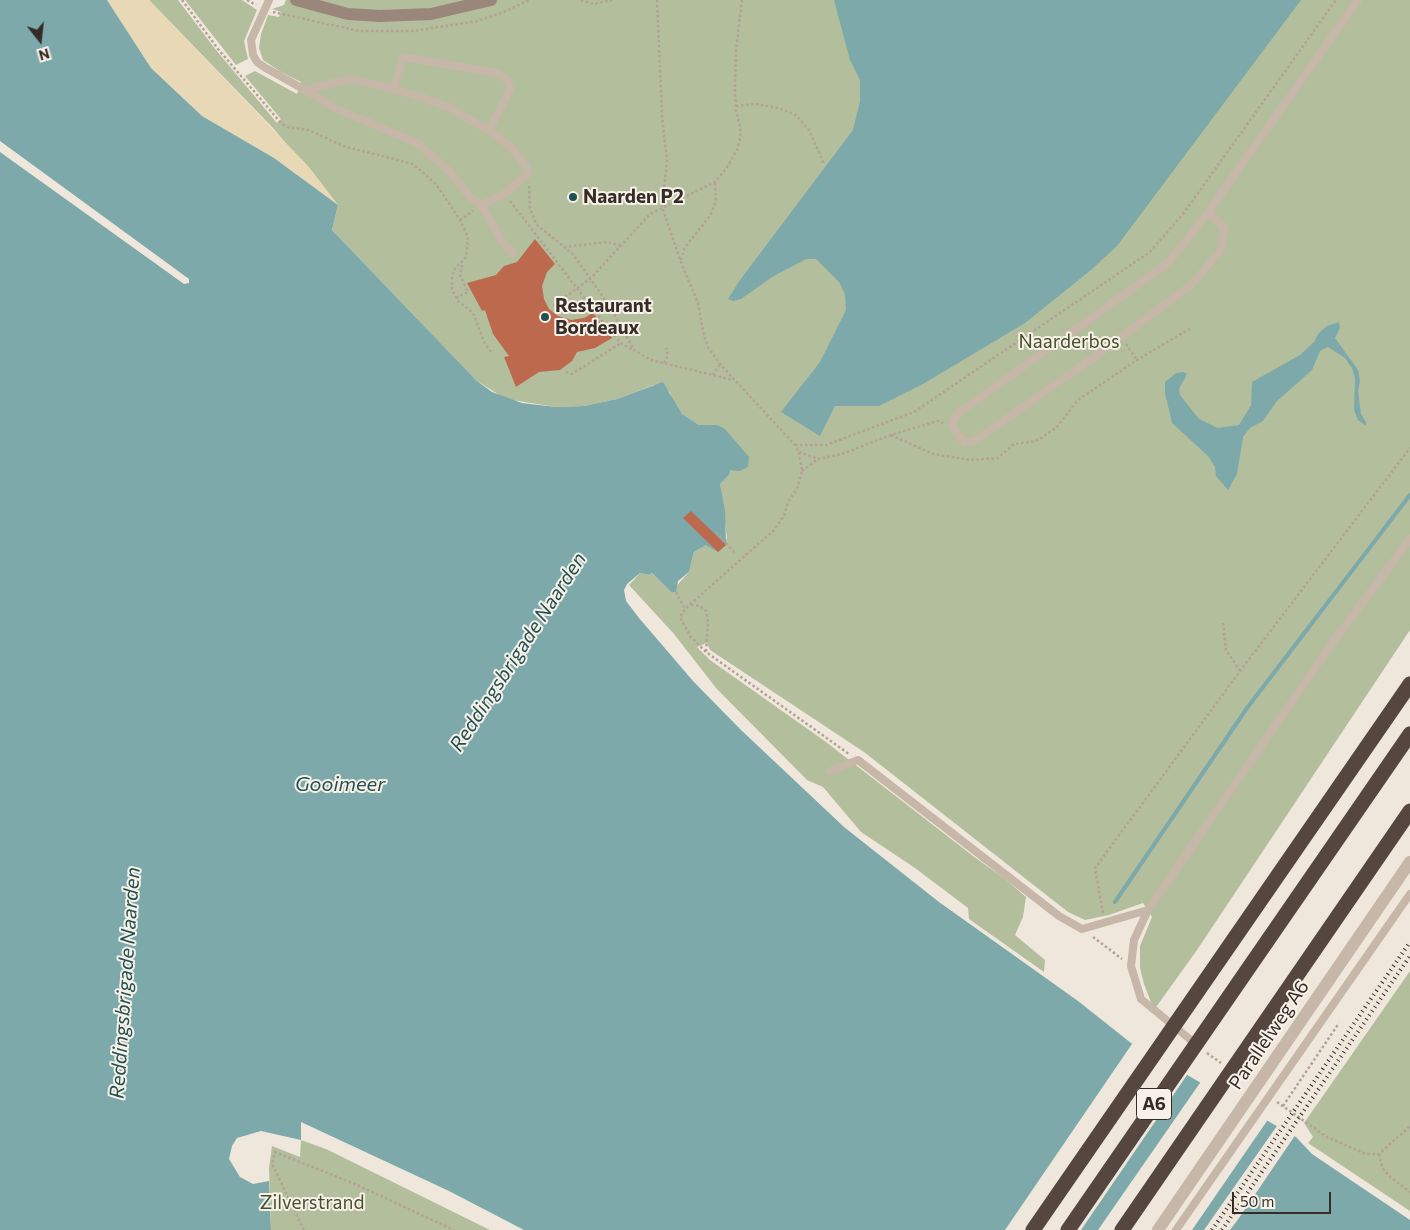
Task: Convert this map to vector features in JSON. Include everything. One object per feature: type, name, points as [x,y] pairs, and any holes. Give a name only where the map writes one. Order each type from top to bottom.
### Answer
[{"type":"highway","name":"A6","points":[[1033,1230],[1410,684]]},
{"type":"highway","name":"A6","points":[[1068,1230],[1410,734]]},
{"type":"highway","name":"A6","points":[[1122,1230],[1410,811]]},
{"type":"main road","points":[[296,0],[348,14],[380,16],[431,14],[491,0]]},
{"type":"street","name":"Parallelweg A6","points":[[1158,1230],[1410,862]]},
{"type":"lane","points":[[269,0],[251,40],[253,55],[257,62],[264,68],[337,109],[417,143],[449,171],[470,197],[481,205],[502,241],[513,253]]},
{"type":"lane","points":[[1208,212],[1224,227],[1221,250],[1190,285],[1121,337],[976,440],[965,442],[952,426],[956,415],[1168,263],[1208,212],[1358,0]]},
{"type":"lane","points":[[394,88],[403,57],[498,73],[508,80],[510,89],[489,130]]},
{"type":"lane","points":[[305,90],[349,79],[394,88],[448,108],[489,130],[511,147],[528,168],[527,175],[504,194],[481,205]]},
{"type":"lane","points":[[1198,1047],[1141,999],[1134,983],[1131,966],[1134,940],[1148,910],[1333,642],[1410,539]]},
{"type":"lane","points":[[830,770],[858,760],[1059,916],[1082,929],[1148,910]]},
{"type":"lane","points":[[1176,1230],[1313,1030],[1410,894]]},
{"type":"path","points":[[182,0],[218,49],[281,123],[287,127],[309,130],[342,146],[413,164],[436,184],[460,220],[469,241],[468,252],[460,275],[468,292],[456,298]]},
{"type":"path","points":[[581,0],[594,4],[612,0]]},
{"type":"path","points":[[658,0],[662,116],[667,161],[662,207],[681,262],[698,303],[708,347],[734,380],[795,445],[799,452],[802,471],[797,489],[774,530],[691,605],[684,609],[680,618],[690,636],[706,652],[858,760]]},
{"type":"path","points":[[553,306],[591,278],[650,214],[715,182],[726,169],[738,148],[742,132],[736,106],[736,50],[742,0]]},
{"type":"path","points":[[795,445],[826,445],[914,412],[1150,252],[1183,214],[1336,0]]},
{"type":"path","points":[[736,106],[756,104],[779,108],[796,115],[809,130],[824,164]]},
{"type":"path","points":[[527,175],[530,208],[536,224],[573,254],[610,307],[634,350]]},
{"type":"path","points":[[681,262],[685,247],[710,216],[716,201],[715,182]]},
{"type":"path","points":[[504,194],[621,343],[651,360],[734,380]]},
{"type":"path","points":[[460,220],[481,205]]},
{"type":"path","points":[[564,247],[595,242],[614,242],[621,246]]},
{"type":"path","points":[[464,261],[454,270],[452,289],[456,298],[473,313],[482,337],[492,353]]},
{"type":"path","points":[[891,435],[934,454],[971,460],[998,458],[1014,444],[1036,441],[1056,428],[1078,400],[1137,360],[1191,328]]},
{"type":"path","points":[[1121,337],[1137,360]]},
{"type":"path","points":[[566,372],[572,374],[621,343]]},
{"type":"path","points":[[664,363],[668,356],[666,348]]},
{"type":"path","points":[[713,375],[720,364]]},
{"type":"path","points":[[802,471],[818,459],[842,454],[891,435],[938,421],[952,426]]},
{"type":"path","points":[[1105,922],[1095,868],[1240,671],[1410,448]]},
{"type":"path","points":[[799,452],[818,459]]},
{"type":"path","points":[[716,532],[735,553]]},
{"type":"path","points":[[676,592],[684,609]]},
{"type":"path","points":[[691,605],[700,606],[706,611],[708,622],[706,652]]},
{"type":"path","points":[[1223,623],[1226,650],[1240,671]]},
{"type":"path","points":[[1082,929],[1131,966]]},
{"type":"path","points":[[1283,1106],[1339,1023]]},
{"type":"path","points":[[1198,1047],[1229,1068]]},
{"type":"path","points":[[1275,1100],[1341,1144],[1366,1154],[1379,1154],[1410,1126]]},
{"type":"path","points":[[304,1230],[272,1164],[275,1152],[357,1185],[454,1230]]},
{"type":"path","points":[[1379,1154],[1382,1167],[1389,1176],[1410,1192]]},
{"type":"green space","name":"Naarderbos","points":[[149,0],[178,0],[216,50],[277,123],[281,119],[245,76],[255,71],[297,94],[301,82],[263,60],[259,48],[261,34],[268,15],[279,17],[281,12],[272,9],[284,5],[286,0],[1410,0],[1410,630],[1197,950],[1154,1010],[1140,968],[1140,946],[1152,917],[1143,903],[1109,915],[1085,920],[1068,912],[864,752],[710,650],[707,643],[697,647],[710,660],[826,742],[1026,897],[1023,917],[1015,935],[1045,960],[1044,972],[969,919],[968,908],[915,868],[861,832],[823,787],[807,780],[716,688],[674,634],[629,585],[640,573],[649,575],[652,573],[671,592],[689,572],[694,552],[706,545],[727,539],[720,484],[729,475],[717,425],[699,425],[692,421],[682,414],[673,403],[670,392],[654,385],[617,399],[584,406],[556,407],[506,399],[477,381],[332,230],[338,205],[272,127]]},
{"type":"green space","points":[[185,0],[242,0],[257,10],[244,41],[248,59],[236,65]]},
{"type":"green space","points":[[1410,971],[1410,1211],[1308,1143],[1313,1137],[1304,1123]]},
{"type":"green space","name":"Zilverstrand","points":[[301,1140],[326,1149],[490,1230],[271,1230],[269,1168],[272,1146],[300,1157]]},
{"type":"sand","points":[[107,0],[149,0],[309,167],[338,205],[274,158],[202,116],[151,68]]},
{"type":"water","name":"Gooimeer","points":[[0,0],[107,0],[151,68],[202,116],[274,158],[338,205],[332,230],[477,381],[492,392],[522,403],[556,407],[584,406],[617,399],[663,382],[682,414],[699,425],[717,425],[725,429],[749,457],[748,467],[740,471],[730,470],[729,475],[720,484],[725,511],[726,545],[718,552],[706,545],[694,552],[689,572],[678,581],[676,592],[671,592],[652,573],[649,575],[640,573],[627,584],[624,590],[626,601],[639,618],[693,681],[740,729],[844,827],[939,902],[1078,1001],[1131,1043],[1296,1137],[1312,1154],[1410,1220],[1410,1230],[524,1230],[449,1191],[301,1122],[301,1140],[261,1131],[237,1138],[232,1146],[229,1159],[240,1177],[253,1184],[269,1181],[271,1230],[0,1230]]},
{"type":"water","points":[[834,0],[1301,0],[1117,246],[1091,270],[1025,323],[923,384],[879,406],[835,406],[820,436],[781,412],[820,362],[846,310],[845,294],[839,282],[816,259],[806,259],[772,277],[741,299],[733,301],[728,299],[740,280],[853,130],[860,101],[860,80],[850,60]]},
{"type":"water","points":[[1339,322],[1340,328],[1335,338],[1358,370],[1361,414],[1366,422],[1366,426],[1358,420],[1354,410],[1355,378],[1352,368],[1345,358],[1328,347],[1320,351],[1312,370],[1277,401],[1263,421],[1250,428],[1243,437],[1237,474],[1228,490],[1216,476],[1215,467],[1208,456],[1172,423],[1165,393],[1165,382],[1176,373],[1183,372],[1187,374],[1179,389],[1180,395],[1199,419],[1218,428],[1239,425],[1251,405],[1252,382],[1300,355],[1327,326]]},
{"type":"pier","points":[[0,141],[189,279],[189,283],[184,284],[0,152]]},
{"type":"pier","points":[[1134,1041],[1189,1072],[1081,1230],[1005,1230]]},
{"type":"pier","points":[[1202,1080],[1269,1118],[1192,1230],[1098,1230]]},
{"type":"pier","points":[[1279,1123],[1296,1134],[1239,1218],[1230,1230],[1204,1230]]},
{"type":"building","points":[[535,239],[555,264],[547,272],[542,286],[544,299],[549,309],[558,316],[571,320],[584,318],[593,313],[612,338],[595,348],[577,352],[572,361],[560,370],[539,372],[516,387],[504,357],[509,356],[493,334],[485,310],[482,311],[467,283],[496,275],[504,266],[517,262]]},
{"type":"building","points":[[691,511],[726,545],[718,552],[683,518]]},
{"type":"waterway","points":[[1115,902],[1247,708],[1410,495]]},
{"type":"railway","points":[[1212,1230],[1410,942]]},
{"type":"railway","points":[[1222,1230],[1410,956]]},
{"type":"place","name":"Naarden P2","points":[[573,197]]},
{"type":"place","name":"Restaurant Bordeaux","points":[[545,317]]},
{"type":"water label","name":"Reddingsbrigade Naarden","points":[[518,652]]},
{"type":"water label","name":"Reddingsbrigade Naarden","points":[[125,983]]}]
